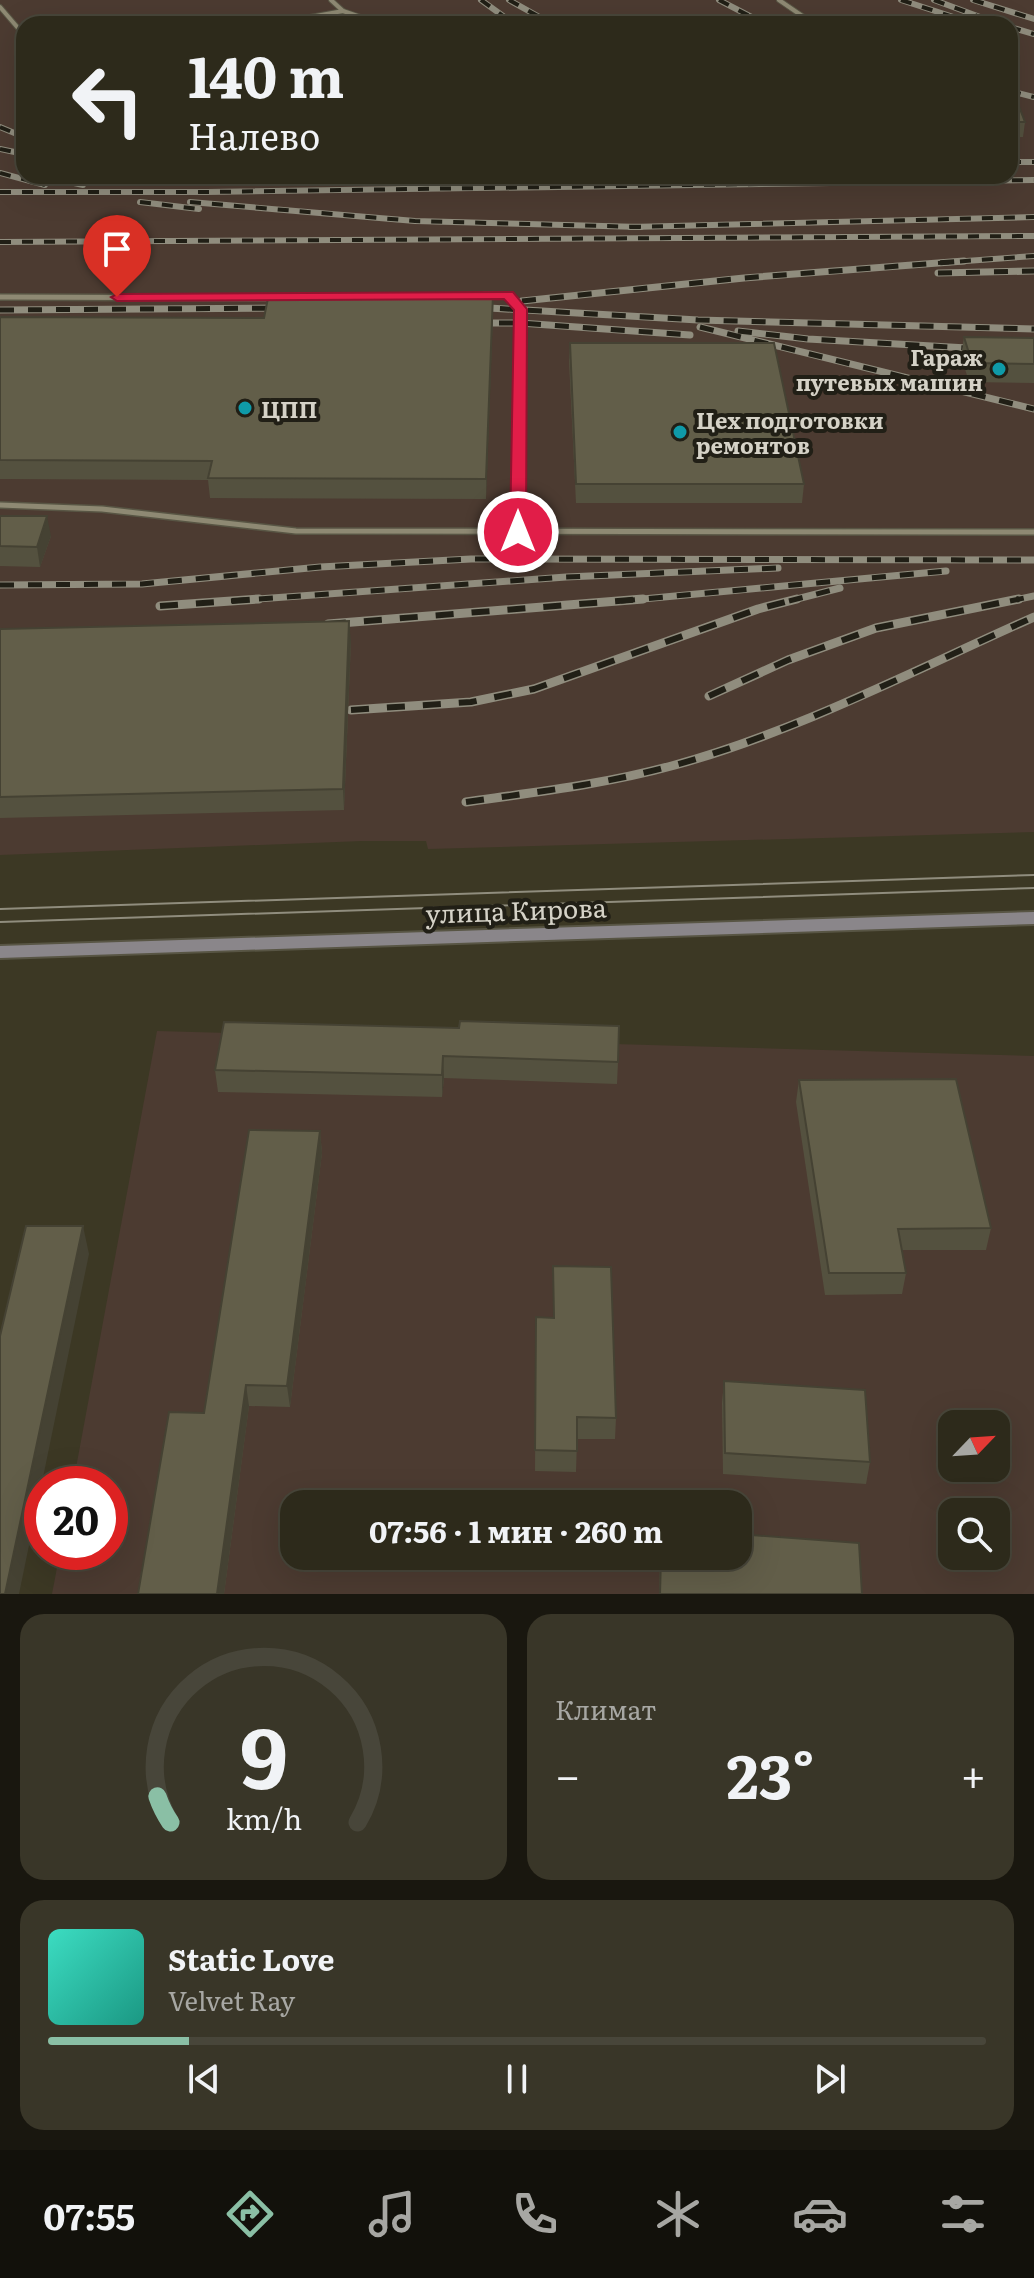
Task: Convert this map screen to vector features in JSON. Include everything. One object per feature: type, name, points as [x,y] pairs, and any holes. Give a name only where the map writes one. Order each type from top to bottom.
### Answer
[{"type":"main road","name":"улица Кирова","points":[[0,952],[1034,918]]},
{"type":"lane","points":[[331,0],[343,11],[358,16]]},
{"type":"lane","points":[[779,0],[802,16]]},
{"type":"lane","points":[[0,7],[16,26]]},
{"type":"lane","points":[[316,16],[343,11]]},
{"type":"lane","points":[[477,295],[508,295],[520,309],[518,532]]},
{"type":"lane","points":[[0,297],[277,298]]},
{"type":"lane","points":[[0,505],[102,509],[296,531],[1034,532]]},
{"type":"shaded area","points":[[0,0],[1034,0],[1034,832],[428,849],[426,841],[0,855]]},
{"type":"shaded area","points":[[157,1031],[1034,1056],[1034,1594],[52,1594],[57,1570],[128,1570],[128,1466],[76,1466]]},
{"type":"building","points":[[1018,104],[1025,122],[1018,122]]},
{"type":"building","name":"ЦПП","points":[[269,293],[493,294],[486,479],[208,478],[212,461],[0,460],[0,317],[264,318]]},
{"type":"building","points":[[964,337],[1034,338],[1034,364],[972,363]]},
{"type":"building","name":"Цех подготовки ремонтов","points":[[570,343],[774,343],[804,484],[576,484]]},
{"type":"building","points":[[0,516],[47,516],[37,547],[0,546]]},
{"type":"building","points":[[349,621],[343,789],[0,797],[0,629]]},
{"type":"building","points":[[460,1021],[619,1026],[618,1062],[443,1056],[442,1075],[215,1070],[224,1022],[459,1028]]},
{"type":"building","points":[[956,1079],[991,1228],[898,1229],[906,1273],[829,1273],[799,1080]]},
{"type":"building","points":[[249,1130],[320,1131],[287,1386],[246,1385],[217,1594],[138,1594],[169,1412],[204,1413]]},
{"type":"building","points":[[26,1226],[83,1226],[32,1466],[24,1466],[24,1504],[5,1594],[0,1594],[0,1336]]},
{"type":"building","points":[[553,1266],[611,1267],[616,1418],[577,1417],[577,1451],[535,1450],[536,1317],[554,1318]]},
{"type":"building","points":[[724,1381],[865,1390],[870,1462],[725,1453]]},
{"type":"building","points":[[752,1535],[859,1543],[862,1594],[660,1594],[661,1570],[752,1570]]},
{"type":"tram line","points":[[0,909],[1034,875]]},
{"type":"tram line","points":[[0,922],[1034,888]]},
{"type":"railway","points":[[481,0],[503,16]]},
{"type":"railway","points":[[509,0],[538,16]]},
{"type":"railway","points":[[719,0],[750,16]]},
{"type":"railway","points":[[901,0],[950,16]]},
{"type":"railway","points":[[934,0],[977,16]]},
{"type":"railway","points":[[973,0],[1034,19]]},
{"type":"railway","points":[[1018,29],[1034,34]]},
{"type":"railway","points":[[1018,93],[1034,97]]},
{"type":"railway","points":[[0,127],[16,134]]},
{"type":"railway","points":[[0,149],[16,152]]},
{"type":"railway","points":[[1018,162],[1034,162]]},
{"type":"railway","points":[[0,173],[16,177]]},
{"type":"railway","points":[[1018,180],[1034,180]]},
{"type":"railway","points":[[79,184],[83,185]]},
{"type":"railway","points":[[0,192],[758,184]]},
{"type":"railway","points":[[140,202],[199,209]]},
{"type":"railway","points":[[190,202],[415,221],[636,227]]},
{"type":"railway","points":[[636,227],[1034,217]]},
{"type":"railway","points":[[630,227],[636,227]]},
{"type":"railway","points":[[636,227],[641,227]]},
{"type":"railway","points":[[0,242],[1034,236]]},
{"type":"railway","points":[[940,263],[1034,256]]},
{"type":"railway","points":[[940,263],[964,261]]},
{"type":"railway","points":[[522,301],[744,278],[940,263]]},
{"type":"railway","points":[[938,273],[1034,271]]},
{"type":"railway","points":[[472,307],[698,320],[1034,329]]},
{"type":"railway","points":[[0,310],[288,308]]},
{"type":"railway","points":[[471,323],[520,323],[690,335]]},
{"type":"railway","points":[[700,327],[1034,409]]},
{"type":"railway","points":[[738,331],[808,339],[985,349]]},
{"type":"railway","points":[[0,585],[142,584],[320,567],[471,559],[1034,560]]},
{"type":"railway","points":[[253,599],[566,577],[778,568]]},
{"type":"railway","points":[[641,599],[946,571]]},
{"type":"railway","points":[[789,601],[840,588]]},
{"type":"railway","points":[[1010,601],[1034,596]]},
{"type":"railway","points":[[160,606],[253,599]]},
{"type":"railway","points":[[231,601],[253,599]]},
{"type":"railway","points":[[253,599],[259,599]]},
{"type":"railway","points":[[328,624],[641,599]]},
{"type":"railway","points":[[621,601],[641,599]]},
{"type":"railway","points":[[351,710],[471,702],[534,689],[758,609],[797,599]]},
{"type":"railway","points":[[709,696],[788,660],[876,628],[1019,599]]},
{"type":"railway","points":[[466,802],[623,777],[720,751],[857,698],[1034,617]]},
{"type":"place","name":"Гараж путевых машин","points":[[999,369]]},
{"type":"place","name":"ЦПП","points":[[245,408]]},
{"type":"place","name":"Цех подготовки ремонтов","points":[[680,432]]},
{"type":"route","points":[[117,297],[293,299],[508,295],[520,309],[518,532]]}]
